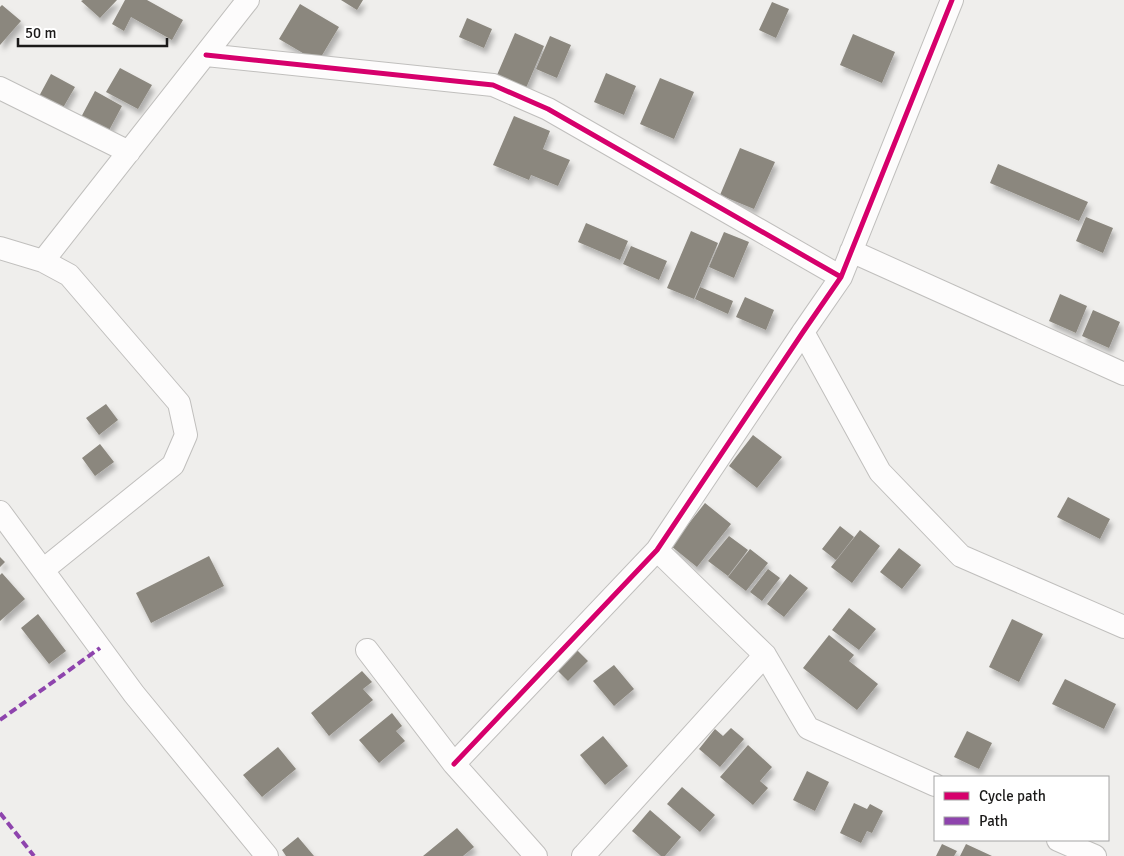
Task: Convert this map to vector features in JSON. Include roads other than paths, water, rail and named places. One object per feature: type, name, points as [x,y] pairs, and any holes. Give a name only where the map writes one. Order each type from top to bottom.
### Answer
[{"type":"street","points":[[43,260],[248,0]]},
{"type":"street","points":[[454,764],[657,550],[841,277],[952,0]]},
{"type":"street","points":[[206,55],[493,85],[548,109],[841,277]]},
{"type":"street","points":[[0,88],[129,152]]},
{"type":"street","points":[[0,248],[43,260],[69,275],[179,404],[186,435],[173,465],[43,570]]},
{"type":"street","points":[[851,251],[1124,374]]},
{"type":"street","points":[[803,332],[880,472],[961,556],[1124,627]]},
{"type":"street","points":[[0,512],[134,694],[267,856]]},
{"type":"street","points":[[657,550],[765,655],[808,728],[934,785]]},
{"type":"street","points":[[367,650],[454,764],[536,856]]},
{"type":"street","points":[[582,856],[765,655]]},
{"type":"street","points":[[1060,841],[1094,856]]}]
